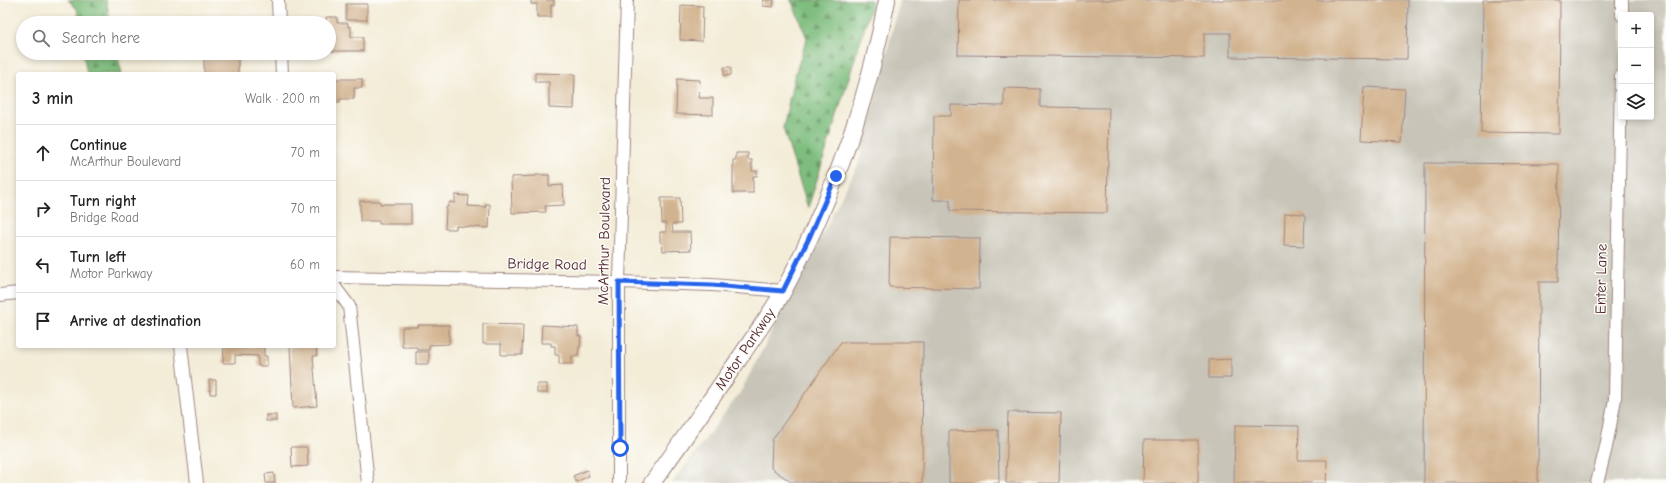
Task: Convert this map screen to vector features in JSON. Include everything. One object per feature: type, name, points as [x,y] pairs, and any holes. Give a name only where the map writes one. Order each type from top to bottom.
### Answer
[{"type":"main road","name":"Motor Parkway","points":[[652,483],[694,425],[783,291],[827,199],[860,111],[878,48],[887,0]]},
{"type":"street","points":[[278,0],[279,16]]},
{"type":"street","name":"McArthur Boulevard","points":[[619,483],[619,282],[627,0]]},
{"type":"street","points":[[1622,0],[1622,12]]},
{"type":"street","points":[[281,60],[282,72]]},
{"type":"street","name":"Enter Lane","points":[[1597,483],[1606,447],[1615,398],[1621,84]]},
{"type":"street","name":"Bridge Road","points":[[336,277],[619,282],[712,285],[783,291]]},
{"type":"street","points":[[336,289],[349,306],[368,483]]},
{"type":"street","points":[[0,295],[16,293]]},
{"type":"street","points":[[182,348],[197,483]]},
{"type":"shaded area","points":[[900,0],[1666,0],[1666,483],[672,483],[740,393],[858,165]]},
{"type":"green space","points":[[68,0],[106,0],[109,16],[78,16],[77,9]]},
{"type":"green space","points":[[790,0],[871,0],[871,7],[808,208],[783,128],[794,78],[807,38]]},
{"type":"green space","points":[[84,60],[119,60],[122,72],[87,72]]},
{"type":"building","points":[[531,0],[554,0],[554,5],[551,5],[551,17],[537,17],[537,4],[531,4]]},
{"type":"building","points":[[763,0],[774,0],[773,7],[763,6]]},
{"type":"building","points":[[959,0],[1408,0],[1407,59],[1230,57],[1230,33],[1204,33],[1204,58],[958,55]]},
{"type":"building","points":[[1483,0],[1560,0],[1559,134],[1481,133]]},
{"type":"building","points":[[346,4],[367,4],[367,20],[346,20]]},
{"type":"building","points":[[681,5],[703,6],[702,41],[680,40]]},
{"type":"building","points":[[336,17],[337,23],[348,23],[348,27],[351,27],[351,37],[363,37],[363,51],[336,51]]},
{"type":"building","points":[[204,60],[238,60],[238,72],[204,72]]},
{"type":"building","points":[[724,67],[731,67],[731,75],[724,76]]},
{"type":"building","points":[[535,73],[575,74],[574,109],[549,108],[549,82],[535,82]]},
{"type":"building","points":[[336,79],[362,79],[362,88],[354,88],[354,99],[340,99],[340,102],[336,102]]},
{"type":"building","points":[[677,79],[700,80],[699,98],[713,98],[713,115],[676,114]]},
{"type":"building","points":[[1364,87],[1405,89],[1402,142],[1361,140]]},
{"type":"building","points":[[1004,88],[1040,89],[1040,107],[1109,108],[1107,213],[950,211],[950,200],[933,200],[934,116],[951,116],[951,105],[1004,106]]},
{"type":"building","points":[[736,153],[748,153],[748,160],[752,160],[752,171],[757,171],[757,176],[753,176],[753,193],[733,193],[733,160],[736,160]]},
{"type":"building","points":[[1425,163],[1559,164],[1558,282],[1539,282],[1538,483],[1424,483]]},
{"type":"building","points":[[549,175],[549,186],[563,185],[564,205],[545,206],[546,212],[512,213],[511,177]]},
{"type":"building","points":[[455,195],[469,196],[468,206],[486,207],[486,204],[490,204],[489,228],[456,226],[456,229],[445,229],[446,209],[450,202],[455,203]]},
{"type":"building","points":[[661,198],[680,198],[681,224],[672,224],[673,232],[690,232],[691,250],[663,251],[662,242],[660,242],[660,232],[666,232],[666,223],[662,223]]},
{"type":"building","points":[[360,201],[380,201],[380,204],[411,204],[411,224],[379,224],[379,221],[360,221]]},
{"type":"building","points":[[1285,213],[1305,214],[1304,246],[1284,245]]},
{"type":"building","points":[[890,237],[980,238],[979,289],[889,287]]},
{"type":"building","points":[[483,324],[523,325],[522,355],[501,355],[501,344],[483,344]]},
{"type":"building","points":[[418,325],[449,325],[449,344],[429,345],[429,350],[417,350],[417,347],[402,347],[402,327],[418,327]]},
{"type":"building","points":[[542,325],[578,327],[578,336],[581,336],[580,347],[578,356],[572,356],[572,364],[559,364],[559,355],[555,355],[555,346],[551,346],[551,343],[541,343]]},
{"type":"building","points":[[841,342],[923,342],[922,483],[791,482],[771,468],[772,440]]},
{"type":"building","points":[[224,348],[264,348],[264,356],[267,356],[267,366],[258,366],[258,356],[235,355],[235,363],[223,363]]},
{"type":"building","points":[[290,348],[316,348],[317,356],[313,356],[317,406],[293,408]]},
{"type":"building","points":[[416,352],[429,352],[429,364],[416,364]]},
{"type":"building","points":[[1231,359],[1231,378],[1209,378],[1209,360]]},
{"type":"building","points":[[209,380],[216,380],[216,394],[210,394]]},
{"type":"building","points":[[537,384],[547,384],[547,393],[537,393]]},
{"type":"building","points":[[1008,412],[1061,413],[1059,483],[1006,483]]},
{"type":"building","points":[[266,415],[276,415],[276,421],[266,421]]},
{"type":"building","points":[[1235,425],[1299,426],[1298,460],[1327,460],[1326,483],[1234,483]]},
{"type":"building","points":[[998,430],[999,483],[949,483],[949,431]]},
{"type":"building","points":[[1144,440],[1198,440],[1198,483],[1143,483]]},
{"type":"building","points":[[291,447],[307,447],[308,466],[292,467]]},
{"type":"building","points":[[587,470],[589,476],[576,482],[573,476]]},
{"type":"building","points":[[274,473],[275,483],[266,483],[265,474]]},
{"type":"route","points":[[620,448],[619,282],[712,285],[783,291],[809,238],[836,176]]}]
